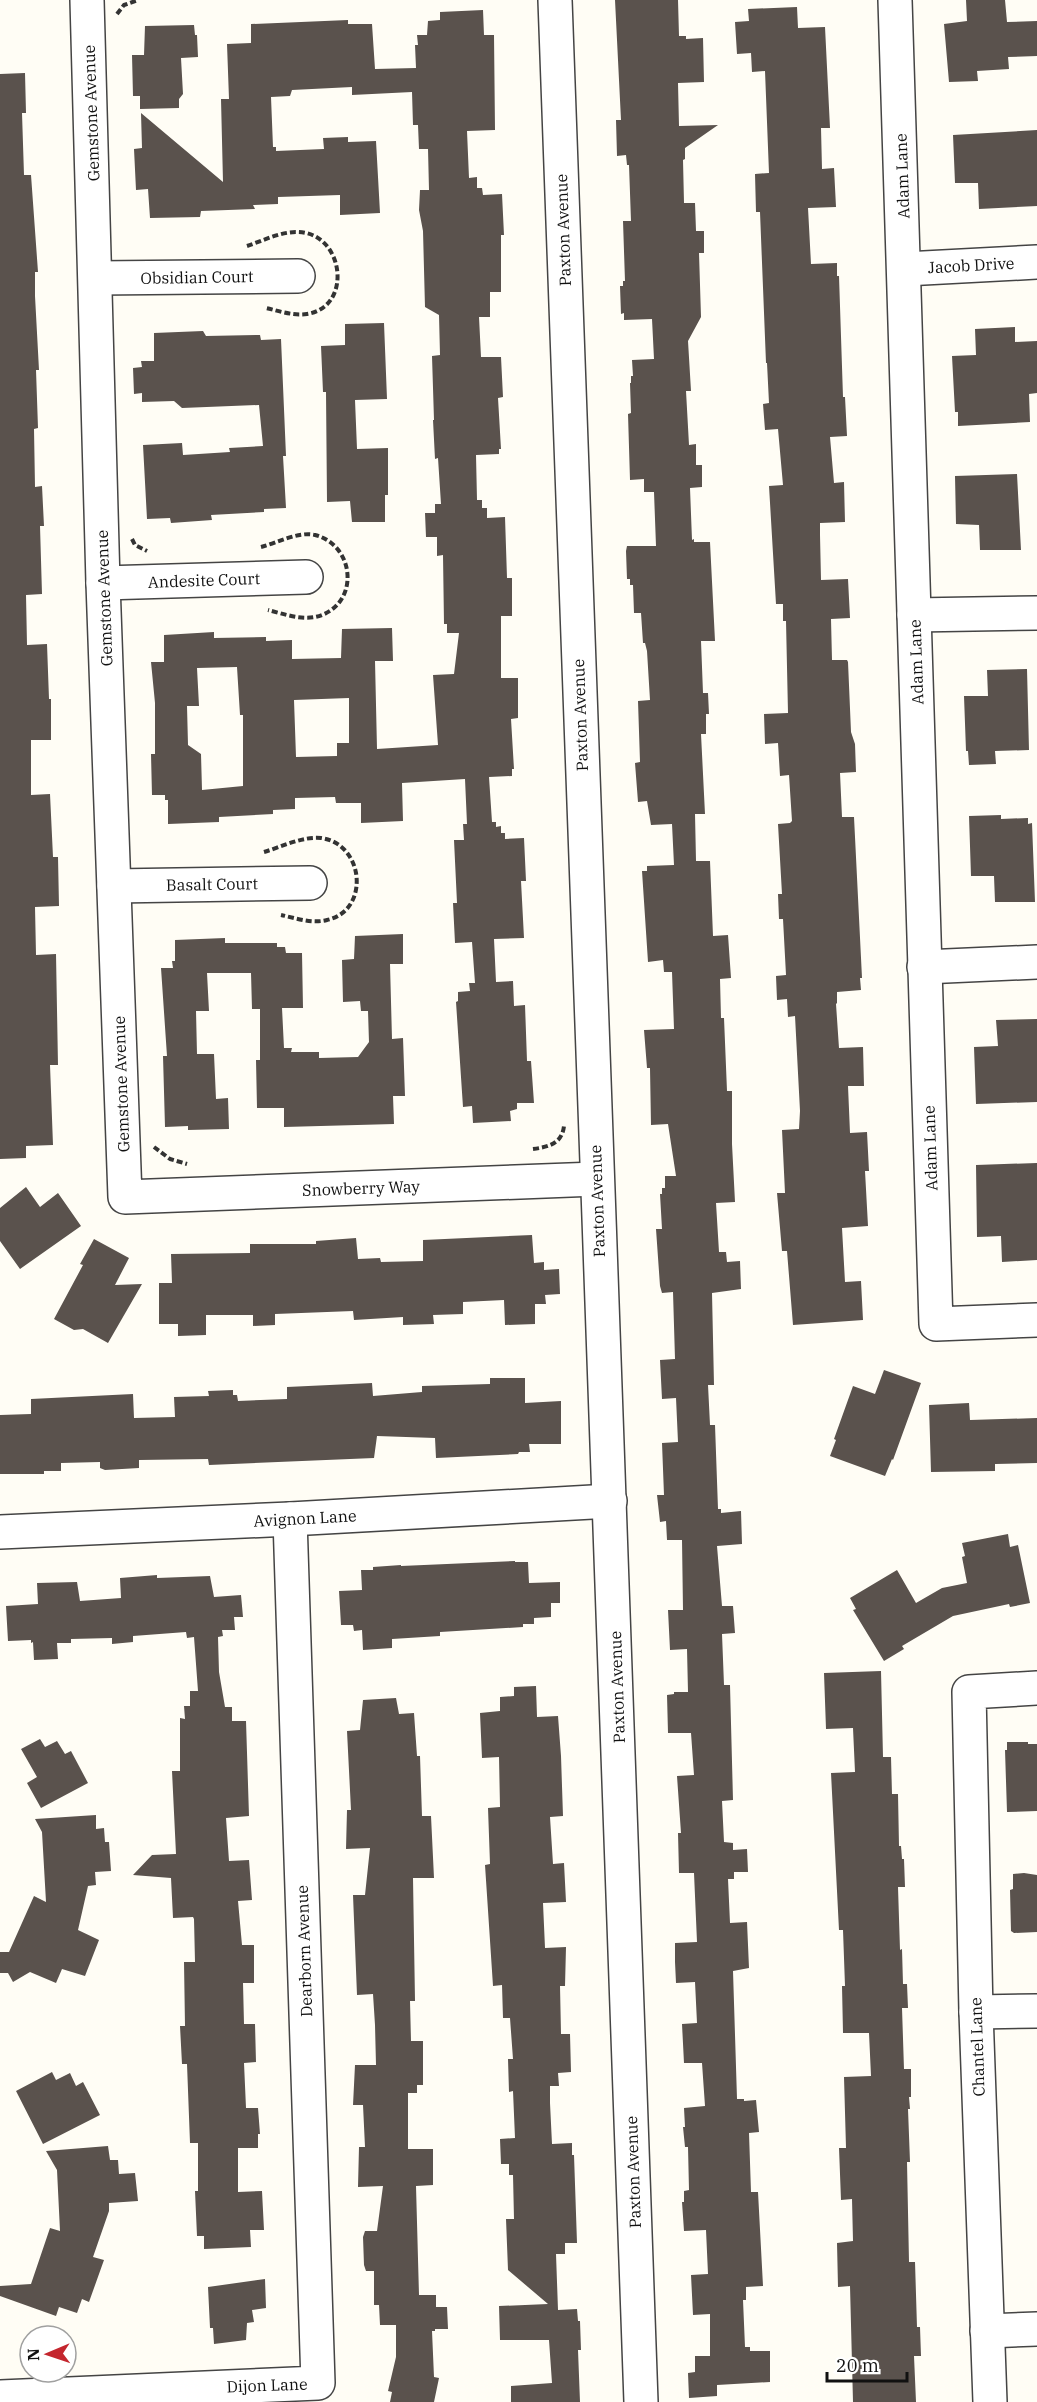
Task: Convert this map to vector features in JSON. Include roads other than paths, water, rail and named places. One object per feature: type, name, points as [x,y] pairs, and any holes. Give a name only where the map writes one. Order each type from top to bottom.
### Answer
[{"type":"street","name":"Gemstone Avenue","points":[[87,0],[103,583],[125,1197]]},
{"type":"street","name":"Paxton Avenue","points":[[555,0],[641,2402]]},
{"type":"street","name":"Adam Lane","points":[[895,0],[936,1324],[1037,1320]]},
{"type":"street","name":"Jacob Drive","points":[[905,268],[1037,262]]},
{"type":"street","name":"Obsidian Court","points":[[96,278],[298,276]]},
{"type":"street","name":"Andesite Court","points":[[103,583],[306,577]]},
{"type":"street","points":[[914,615],[1037,613]]},
{"type":"street","name":"Basalt Court","points":[[114,886],[310,883]]},
{"type":"street","points":[[924,968],[1037,962]]},
{"type":"street","name":"Snowberry Way","points":[[125,1197],[596,1179]]},
{"type":"street","name":"Avignon Lane","points":[[0,1532],[610,1501]]},
{"type":"street","name":"Dearborn Avenue","points":[[290,1519],[318,2383]]},
{"type":"street","name":"Chantel Lane","points":[[990,2402],[976,2012],[969,1692],[1037,1688]]},
{"type":"street","points":[[976,2012],[1037,2011]]},
{"type":"street","points":[[987,2331],[1037,2330]]},
{"type":"street","name":"Dijon Lane","points":[[0,2397],[318,2383]]}]
